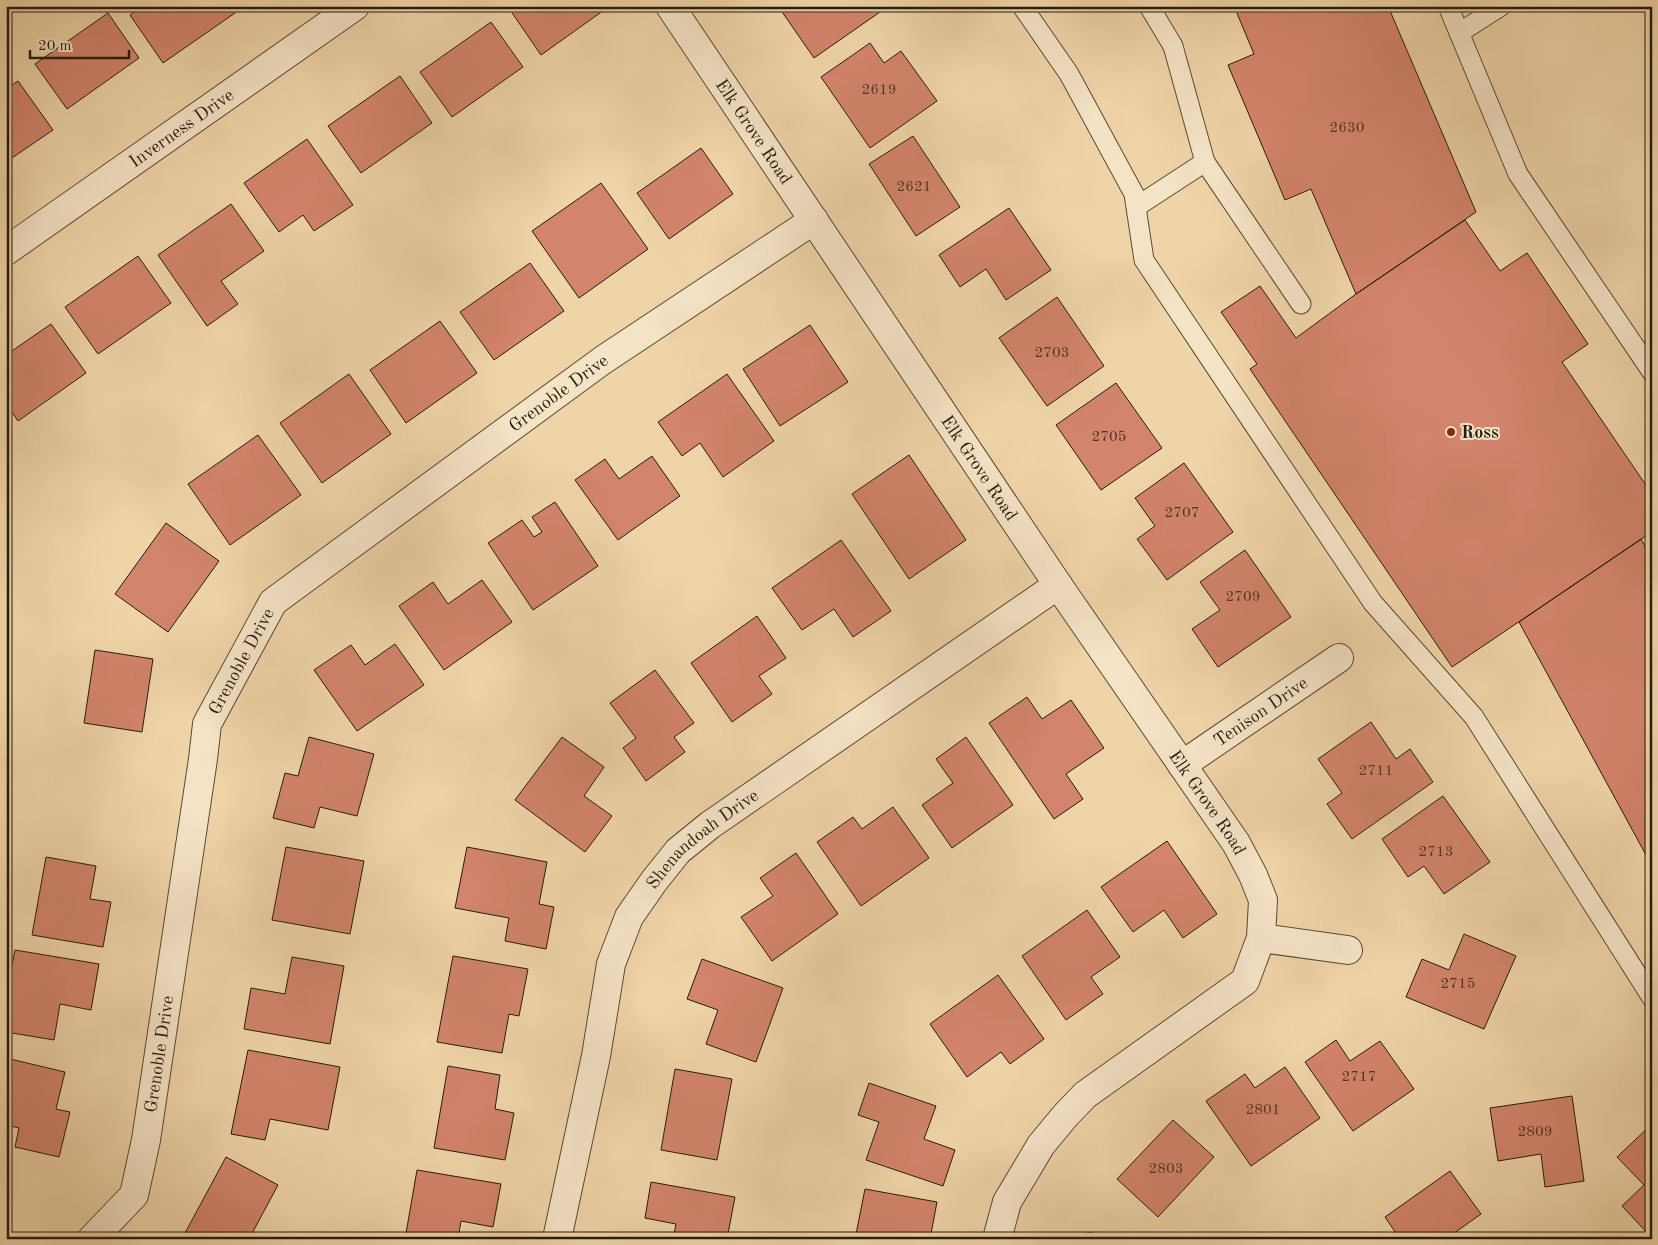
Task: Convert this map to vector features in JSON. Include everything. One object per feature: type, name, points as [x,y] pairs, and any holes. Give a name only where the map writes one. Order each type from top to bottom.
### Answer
[{"type":"street","name":"Inverness Drive","points":[[6,251],[356,6]]},
{"type":"street","name":"Elk Grove Road","points":[[670,6],[1058,585],[1236,843],[1253,875],[1263,900],[1261,938],[1245,981],[1085,1094],[1041,1145],[1007,1202],[997,1239]]},
{"type":"street","name":"Grenoble Drive","points":[[92,1239],[134,1195],[144,1149],[202,769],[207,724],[273,602],[603,360],[814,220]]},
{"type":"street","name":"Shenandoah Drive","points":[[557,1239],[596,1056],[611,964],[629,917],[654,881],[678,851],[710,826],[1058,585]]},
{"type":"street","name":"Tenison Drive","points":[[1182,765],[1339,658]]},
{"type":"street","points":[[1261,938],[1348,950]]},
{"type":"lane","points":[[1022,6],[1069,74],[1134,194],[1144,260],[1373,603],[1474,716],[1652,998]]},
{"type":"lane","points":[[1148,6],[1173,46],[1205,162],[1301,304]]},
{"type":"lane","points":[[1448,6],[1518,174],[1652,372]]},
{"type":"lane","points":[[1459,33],[1501,6]]},
{"type":"lane","points":[[1136,207],[1205,162]]},
{"type":"building","points":[[142,6],[231,6],[235,13],[163,63],[130,15]]},
{"type":"building","points":[[509,6],[605,6],[607,8],[541,55]]},
{"type":"building","points":[[778,6],[876,6],[880,12],[814,58]]},
{"type":"building","points":[[1234,6],[1388,6],[1476,212],[1356,294],[1311,189],[1285,200],[1228,65],[1254,54]]},
{"type":"building","points":[[108,13],[139,58],[67,109],[35,64]]},
{"type":"building","points":[[491,22],[523,67],[452,117],[420,72]]},
{"type":"building","points":[[870,43],[884,63],[901,51],[937,101],[870,148],[821,77]]},
{"type":"building","points":[[400,76],[432,123],[361,173],[328,126]]},
{"type":"building","points":[[18,81],[53,130],[6,162],[6,89]]},
{"type":"building","points":[[913,136],[960,207],[916,236],[869,164]]},
{"type":"building","points":[[307,139],[353,205],[314,231],[303,215],[279,232],[244,183]]},
{"type":"building","points":[[701,148],[733,194],[669,239],[637,193]]},
{"type":"building","points":[[601,183],[648,249],[579,298],[532,231]]},
{"type":"building","points":[[231,204],[264,251],[221,281],[238,304],[207,326],[158,255]]},
{"type":"building","points":[[1009,208],[1051,270],[1006,300],[986,269],[960,287],[939,255]]},
{"type":"building","name":"Ross","points":[[1465,220],[1500,271],[1527,253],[1588,344],[1562,362],[1652,494],[1652,532],[1452,667],[1250,369],[1257,364],[1221,312],[1260,286],[1296,338],[1356,294]]},
{"type":"building","points":[[138,256],[171,303],[98,354],[65,307]]},
{"type":"building","points":[[530,263],[564,311],[494,360],[460,312]]},
{"type":"building","points":[[1057,297],[1104,366],[1047,406],[999,338]]},
{"type":"building","points":[[440,321],[477,373],[406,423],[370,370]]},
{"type":"building","points":[[51,324],[86,373],[18,421],[6,403],[6,355]]},
{"type":"building","points":[[810,325],[848,382],[780,426],[743,369]]},
{"type":"building","points":[[349,374],[391,434],[322,483],[280,423]]},
{"type":"building","points":[[727,374],[774,441],[723,477],[700,443],[682,456],[658,422]]},
{"type":"building","points":[[1116,383],[1162,448],[1101,490],[1056,425]]},
{"type":"building","points":[[258,435],[301,495],[230,545],[188,484]]},
{"type":"building","points":[[909,455],[966,540],[909,579],[852,494]]},
{"type":"building","points":[[652,456],[680,496],[618,540],[575,480],[605,459],[619,479]]},
{"type":"building","points":[[1184,463],[1233,532],[1167,580],[1137,539],[1155,526],[1135,498]]},
{"type":"building","points":[[555,502],[598,566],[533,610],[488,543],[522,520],[534,537],[542,532],[532,517]]},
{"type":"building","points":[[166,523],[219,561],[168,632],[115,594]]},
{"type":"building","points":[[1641,539],[1652,559],[1652,866],[1519,622]]},
{"type":"building","points":[[841,540],[891,611],[853,637],[834,609],[802,630],[772,588]]},
{"type":"building","points":[[1245,550],[1291,617],[1218,667],[1192,629],[1220,610],[1200,582]]},
{"type":"building","points":[[482,580],[512,622],[444,670],[399,606],[433,582],[448,604]]},
{"type":"building","points":[[757,616],[786,658],[759,676],[772,694],[732,722],[691,663]]},
{"type":"building","points":[[395,644],[424,685],[357,731],[314,670],[351,645],[365,665]]},
{"type":"building","points":[[95,650],[153,659],[142,732],[84,723]]},
{"type":"building","points":[[655,670],[694,723],[674,737],[685,752],[646,781],[623,748],[636,738],[610,703]]},
{"type":"building","points":[[1027,697],[1042,719],[1071,700],[1104,748],[1066,774],[1083,799],[1054,819],[989,723]]},
{"type":"building","points":[[1371,722],[1396,759],[1410,749],[1433,782],[1352,839],[1327,804],[1342,793],[1318,759]]},
{"type":"building","points":[[309,737],[374,754],[357,816],[320,807],[314,828],[273,818],[285,773],[298,776]]},
{"type":"building","points":[[562,737],[604,767],[584,796],[612,816],[585,852],[515,800]]},
{"type":"building","points":[[966,737],[1013,805],[952,848],[922,805],[953,783],[936,759]]},
{"type":"building","points":[[1443,796],[1490,862],[1444,894],[1424,866],[1408,877],[1382,839]]},
{"type":"building","points":[[893,807],[929,858],[861,906],[817,842],[853,817],[862,829]]},
{"type":"building","points":[[1167,841],[1217,914],[1183,938],[1164,910],[1133,932],[1101,887]]},
{"type":"building","points":[[286,847],[364,861],[350,934],[272,920]]},
{"type":"building","points":[[467,847],[547,862],[539,904],[554,907],[546,949],[505,941],[509,918],[455,908]]},
{"type":"building","points":[[796,853],[838,914],[772,961],[741,917],[773,896],[760,878]]},
{"type":"building","points":[[46,857],[96,866],[90,899],[111,902],[103,947],[32,935]]},
{"type":"building","points":[[1087,910],[1120,957],[1091,977],[1103,994],[1066,1020],[1022,956]]},
{"type":"building","points":[[1464,934],[1516,956],[1484,1029],[1406,997],[1422,959],[1449,970]]},
{"type":"building","points":[[15,950],[99,964],[91,1010],[60,1004],[54,1040],[6,1032],[6,996]]},
{"type":"building","points":[[453,956],[528,969],[519,1016],[509,1014],[502,1053],[437,1042]]},
{"type":"building","points":[[292,957],[344,966],[330,1044],[244,1029],[251,988],[285,994]]},
{"type":"building","points":[[702,959],[783,988],[756,1062],[706,1044],[718,1010],[687,999]]},
{"type":"building","points":[[998,975],[1044,1039],[1010,1064],[1001,1052],[967,1077],[930,1024]]},
{"type":"building","points":[[1336,1040],[1350,1061],[1380,1041],[1414,1089],[1353,1131],[1305,1062]]},
{"type":"building","points":[[248,1050],[340,1067],[328,1130],[270,1119],[265,1140],[231,1134]]},
{"type":"building","points":[[6,1058],[65,1072],[56,1109],[70,1112],[59,1157],[15,1147],[19,1128],[6,1125]]},
{"type":"building","points":[[448,1066],[500,1075],[495,1109],[514,1113],[505,1160],[434,1148]]},
{"type":"building","points":[[1285,1067],[1320,1118],[1251,1166],[1206,1101],[1245,1074],[1255,1088]]},
{"type":"building","points":[[675,1069],[732,1079],[717,1160],[661,1150]]},
{"type":"building","points":[[869,1083],[936,1106],[924,1139],[955,1150],[943,1186],[866,1160],[879,1122],[858,1115]]},
{"type":"building","points":[[1572,1096],[1584,1181],[1545,1187],[1541,1154],[1498,1161],[1490,1108]]},
{"type":"building","points":[[1173,1120],[1214,1157],[1158,1217],[1117,1179]]},
{"type":"building","points":[[1652,1124],[1652,1238],[1622,1206],[1644,1185],[1617,1157]]},
{"type":"building","points":[[226,1157],[278,1185],[249,1239],[195,1239],[185,1233]]},
{"type":"building","points":[[417,1170],[501,1184],[493,1227],[461,1221],[458,1239],[405,1239]]},
{"type":"building","points":[[1450,1171],[1481,1214],[1446,1239],[1400,1239],[1385,1217]]},
{"type":"building","points":[[651,1182],[735,1197],[727,1239],[673,1239],[676,1224],[645,1218]]},
{"type":"building","points":[[865,1189],[937,1202],[930,1239],[855,1239]]},
{"type":"building","points":[[1087,1232],[1123,1239],[1086,1239]]},
{"type":"place","name":"Ross","points":[[1451,432]]}]
